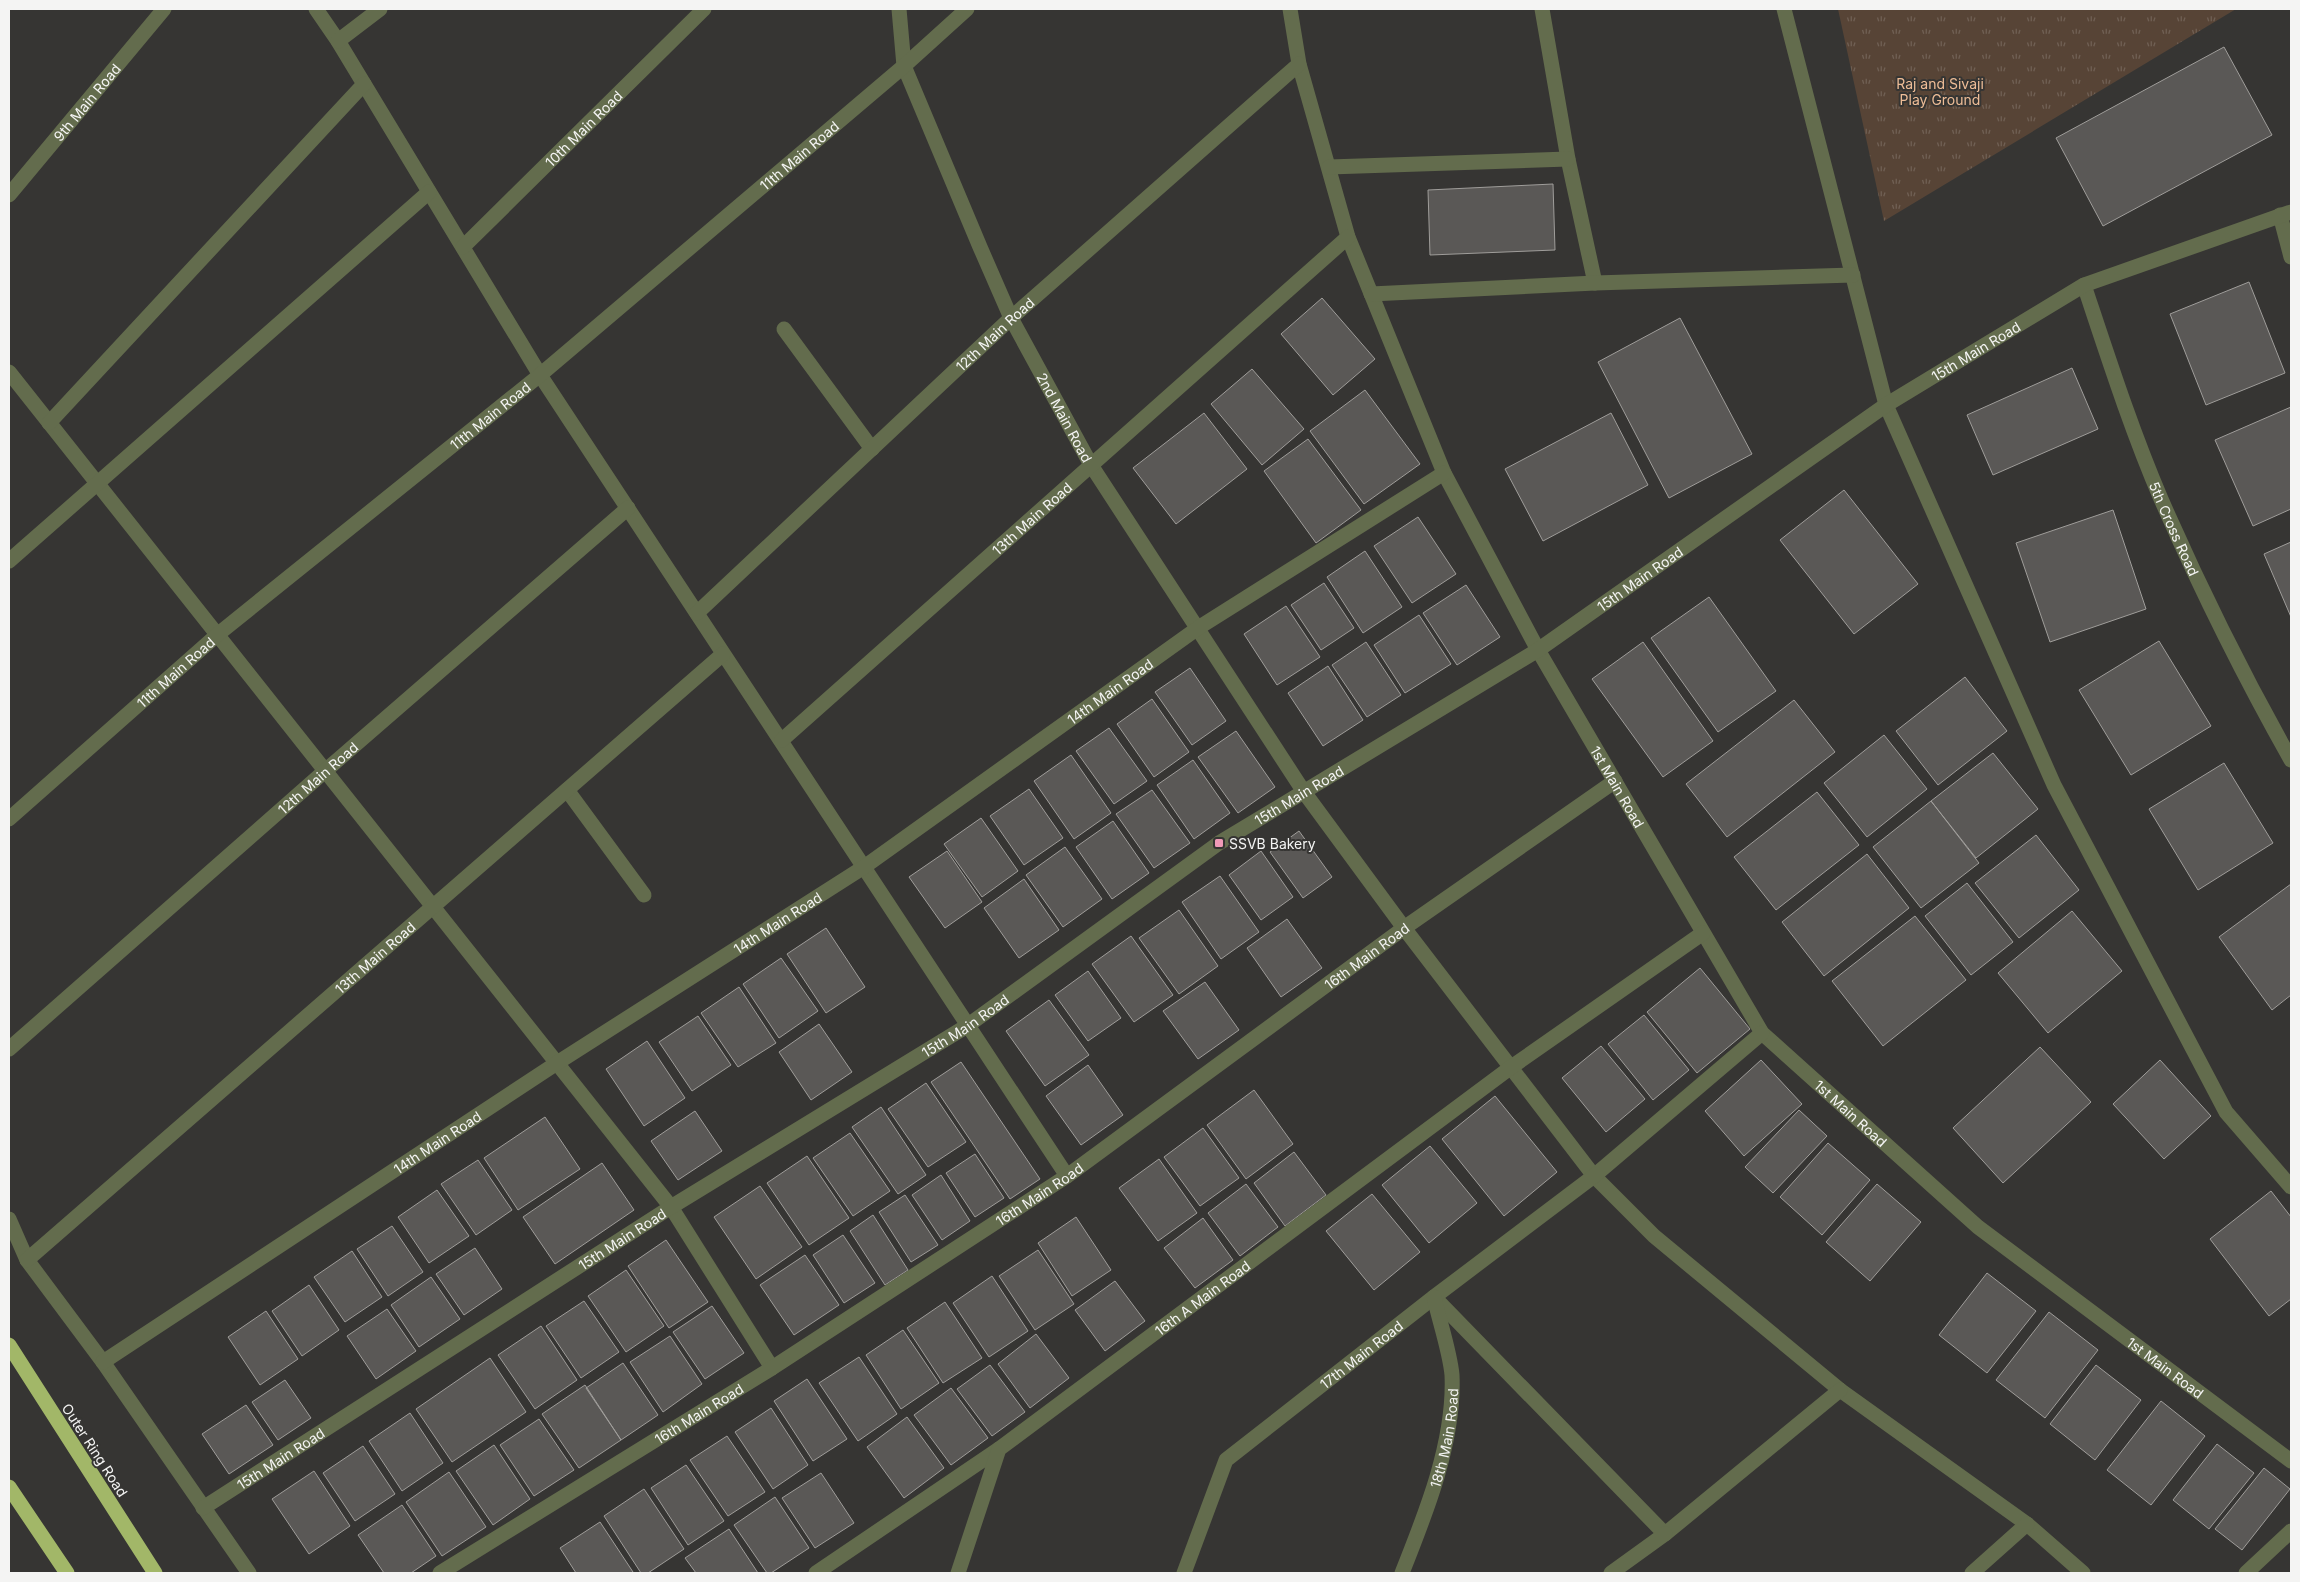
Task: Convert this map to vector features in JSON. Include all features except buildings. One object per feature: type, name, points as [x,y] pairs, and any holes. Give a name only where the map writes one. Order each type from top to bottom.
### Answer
[{"type":"highway","name":"Outer Ring Road","points":[[9,1345],[155,1573]]},
{"type":"highway","points":[[9,1487],[67,1573]]},
{"type":"street","name":"9th Main Road","points":[[9,195],[164,9]]},
{"type":"street","points":[[316,9],[364,84],[540,375],[723,654],[782,740],[967,1026],[1067,1176]]},
{"type":"street","points":[[338,42],[380,9]]},
{"type":"street","name":"10th Main Road","points":[[463,247],[704,9]]},
{"type":"street","name":"2nd Main Road","points":[[899,9],[904,66],[1011,318],[1090,465],[1304,792],[1404,928],[1594,1176],[1654,1236],[1840,1390],[2027,1524],[2083,1573]]},
{"type":"street","name":"11th Main Road","points":[[9,819],[217,635],[540,375],[904,66],[967,9]]},
{"type":"street","name":"1st Main Road","points":[[1290,9],[1300,64],[1348,237],[1444,474],[1538,650],[1762,1032],[1978,1227],[2291,1461]]},
{"type":"street","points":[[1542,9],[1568,159],[1595,283]]},
{"type":"street","points":[[1784,9],[1886,405],[2054,785],[2226,1112],[2291,1187]]},
{"type":"street","name":"12th Main Road","points":[[697,613],[1011,318],[1300,64]]},
{"type":"street","points":[[49,423],[364,84]]},
{"type":"street","points":[[1329,167],[1568,159]]},
{"type":"street","points":[[9,561],[429,192]]},
{"type":"street","points":[[2286,213],[2291,257]]},
{"type":"street","name":"15th Main Road","points":[[203,1508],[670,1207],[967,1026],[1219,843],[1538,650],[1886,405],[2084,285],[2286,213]]},
{"type":"street","name":"13th Main Road","points":[[782,740],[1348,237]]},
{"type":"street","points":[[1371,294],[1595,283],[1853,275]]},
{"type":"street","name":"5th Cross Road","points":[[2084,285],[2120,392],[2161,498],[2207,600],[2258,701],[2291,760]]},
{"type":"street","points":[[784,329],[872,449]]},
{"type":"street","points":[[9,372],[670,1207],[772,1368]]},
{"type":"street","name":"14th Main Road","points":[[103,1362],[557,1063],[864,867],[1198,628],[1444,474]]},
{"type":"street","name":"12th Main Road","points":[[9,1049],[628,508]]},
{"type":"street","name":"13th Main Road","points":[[28,1260],[723,654]]},
{"type":"street","name":"16th Main Road","points":[[440,1573],[772,1368],[1067,1176],[1404,928],[1615,781]]},
{"type":"street","points":[[567,790],[644,895]]},
{"type":"street","name":"16th A Main Road","points":[[816,1573],[999,1449],[1510,1068],[1703,933]]},
{"type":"street","name":"17th Main Road","points":[[1184,1573],[1226,1460],[1434,1297],[1594,1176],[1762,1032]]},
{"type":"street","points":[[9,1219],[28,1260],[103,1362],[249,1573]]},
{"type":"street","points":[[1434,1297],[1665,1534]]},
{"type":"street","name":"18th Main Road","points":[[1402,1573],[1428,1508],[1449,1426],[1452,1374],[1434,1297]]},
{"type":"street","points":[[1611,1573],[1665,1534],[1840,1390]]},
{"type":"street","points":[[958,1573],[999,1449]]},
{"type":"street","points":[[1972,1573],[2027,1524]]},
{"type":"street","points":[[2246,1573],[2291,1531]]},
{"type":"green space","name":"Raj and Sivaji Play Ground","points":[[1838,9],[2236,9],[1884,221]]},
{"type":"place","name":"SSVB Bakery","points":[[1219,843]]}]
